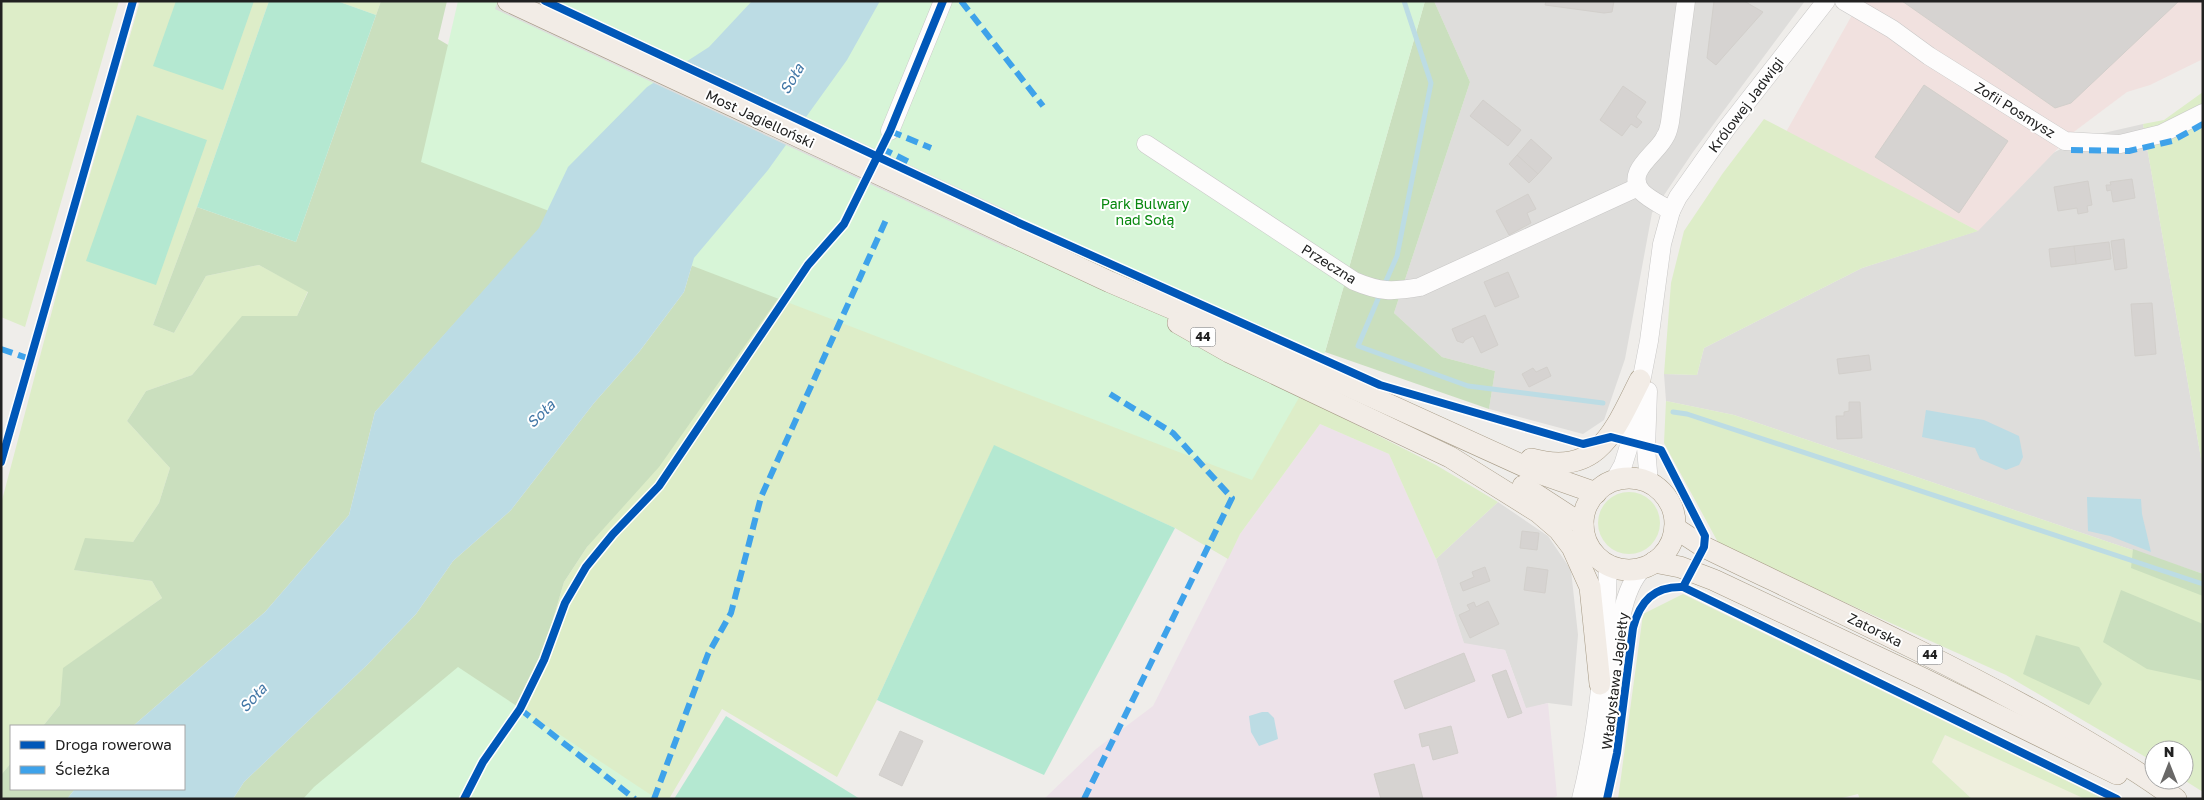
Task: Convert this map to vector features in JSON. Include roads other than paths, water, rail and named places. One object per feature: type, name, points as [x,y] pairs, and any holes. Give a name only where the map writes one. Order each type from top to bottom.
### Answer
[{"type":"main road","name":"Most Jagielloński","points":[[508,1],[1110,282]]},
{"type":"main road","name":"44","points":[[1110,282],[1260,346],[1540,473],[1596,492]]},
{"type":"main road","name":"44","points":[[1110,282],[1229,352],[1450,457],[1496,473],[1554,505],[1583,526]]},
{"type":"main road","points":[[1466,441],[1540,462],[1574,463],[1596,451],[1611,437],[1640,380]]},
{"type":"main road","points":[[1450,457],[1538,512],[1559,530],[1572,547],[1590,587],[1600,684]]},
{"type":"main road","points":[[1608,565],[1590,549],[1583,526],[1584,513],[1596,492],[1614,481],[1637,479],[1649,483],[1660,491],[1669,501],[1674,514],[1675,528],[1672,541],[1664,553],[1649,565]]},
{"type":"main road","name":"Zatorska","points":[[1675,528],[1704,547],[1941,661],[2003,694],[2115,757],[2176,799]]},
{"type":"main road","name":"44","points":[[1608,565],[1631,570],[1649,565]]},
{"type":"main road","name":"Zatorska","points":[[1649,565],[1692,571],[1783,611],[2165,799]]},
{"type":"street","points":[[890,131],[943,1]]},
{"type":"street","points":[[1614,481],[1623,465],[1628,449],[1640,380],[1649,342],[1662,244],[1671,211],[1643,193],[1638,186],[1638,171],[1665,138],[1670,122],[1686,1]]},
{"type":"street","name":"Królowej Jadwigi","points":[[1671,211],[1678,197],[1726,129],[1826,1]]},
{"type":"street","name":"Zofii Posmysz","points":[[1844,1],[1892,29],[1929,56],[2065,141],[2120,144],[2161,134],[2203,113]]},
{"type":"street","name":"Przeczna","points":[[1146,144],[1354,281],[1375,290],[1395,291],[1420,287],[1638,186]]},
{"type":"street","points":[[1649,342],[1646,448],[1649,483]]},
{"type":"street","name":"Władysława Jagiełły","points":[[1581,799],[1588,768],[1600,684],[1608,565]]},
{"type":"street","name":"Władysława Jagiełły","points":[[1596,799],[1607,746],[1622,618],[1635,576],[1649,565]]},
{"type":"water","name":"Soła","points":[[752,1],[880,1],[847,60],[768,170],[694,258],[684,292],[639,352],[594,403],[511,510],[453,561],[416,614],[367,665],[244,782],[233,799],[67,799],[74,790],[185,790],[185,725],[134,725],[265,612],[349,515],[375,412],[539,228],[568,167],[647,87],[709,47]]},
{"type":"water","points":[[1926,410],[1984,420],[2019,436],[2023,457],[2019,465],[2006,470],[1980,459],[1975,448],[1922,437]]},
{"type":"water","points":[[2087,497],[2141,499],[2142,514],[2151,552],[2110,536],[2088,531]]},
{"type":"water","points":[[1268,712],[1274,718],[1278,739],[1259,746],[1251,732],[1249,716]]},
{"type":"waterway","points":[[1386,281],[1397,256],[1431,83],[1404,1]]},
{"type":"waterway","points":[[1378,299],[1358,346],[1468,386],[1603,403]]},
{"type":"waterway","points":[[1673,412],[1687,414],[2203,584]]},
{"type":"park label","name":"Park Bulwary nad Sołą","points":[[1145,212]]}]
